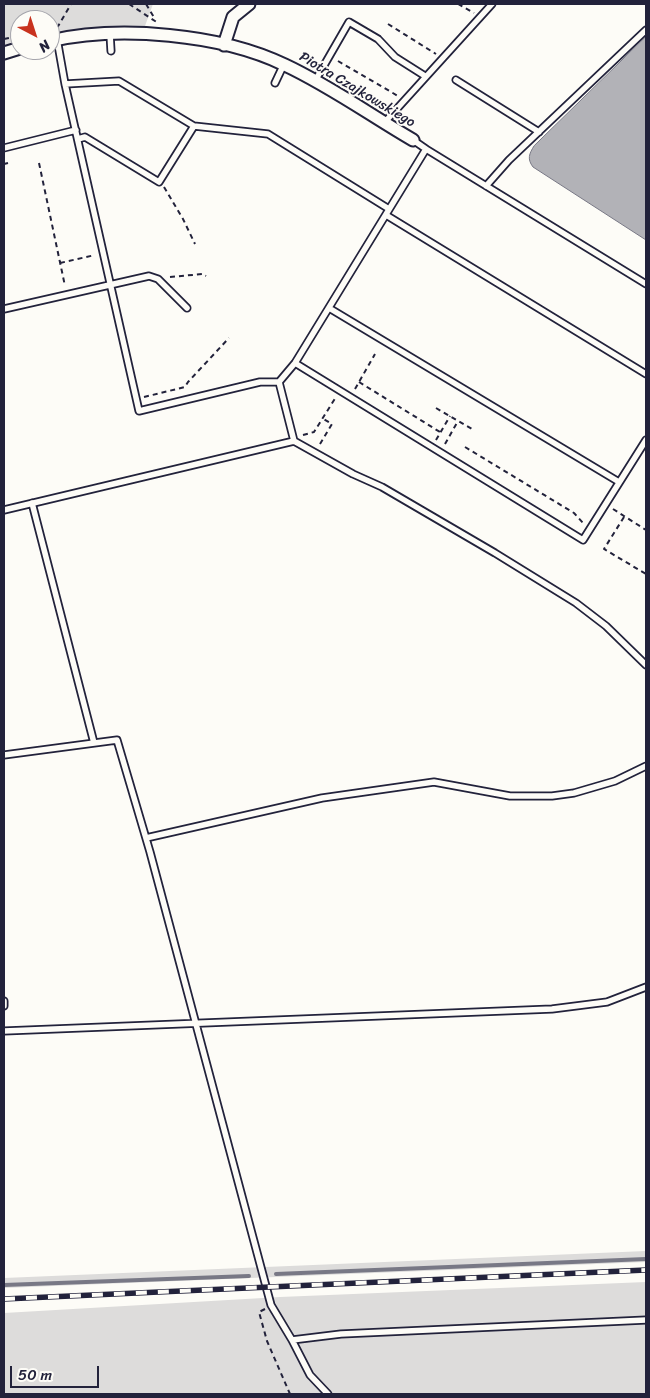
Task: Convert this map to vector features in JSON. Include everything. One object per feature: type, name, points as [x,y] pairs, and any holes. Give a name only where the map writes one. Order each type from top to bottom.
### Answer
[{"type":"street","points":[[224,45],[233,17],[249,4]]},
{"type":"street","name":"Piotra Czajkowskiego","points":[[60,37],[164,34],[224,45],[263,56],[284,64],[316,81],[413,140]]},
{"type":"lane","points":[[384,123],[492,4]]},
{"type":"lane","points":[[316,81],[349,22],[378,39],[395,57],[425,76]]},
{"type":"lane","points":[[486,186],[509,160],[646,30]]},
{"type":"lane","points":[[110,34],[111,51]]},
{"type":"lane","points":[[59,60],[139,411],[260,382],[279,382],[295,364],[426,149]]},
{"type":"lane","points":[[275,83],[284,64]]},
{"type":"lane","points":[[456,80],[539,132]]},
{"type":"lane","points":[[65,84],[119,81],[194,126],[268,134],[388,212],[646,374]]},
{"type":"lane","points":[[78,139],[84,137],[158,182],[194,126]]},
{"type":"lane","points":[[4,148],[76,130]]},
{"type":"lane","points":[[413,140],[646,284]]},
{"type":"lane","points":[[4,309],[149,276],[158,279],[187,308]]},
{"type":"lane","points":[[329,308],[619,482]]},
{"type":"lane","points":[[295,364],[582,540],[646,440]]},
{"type":"lane","points":[[279,382],[294,441]]},
{"type":"lane","points":[[4,510],[294,441],[353,474],[382,487],[576,603],[606,626],[646,665]]},
{"type":"lane","points":[[32,503],[94,744]]},
{"type":"lane","points":[[4,755],[116,740],[146,838],[271,1305],[310,1375],[328,1394]]},
{"type":"lane","points":[[146,838],[308,801],[434,782],[510,796],[552,796],[574,793],[615,781],[646,766]]},
{"type":"lane","points":[[4,1031],[552,1009],[607,1002],[646,988]]},
{"type":"lane","points":[[4,1001],[4,1006]]},
{"type":"lane","points":[[292,1340],[341,1334],[646,1320]]},
{"type":"path","points":[[60,25],[71,4]]},
{"type":"path","points":[[129,4],[164,27]]},
{"type":"path","points":[[146,4],[157,21]]},
{"type":"path","points":[[458,4],[479,18]]},
{"type":"path","points":[[388,24],[442,58]]},
{"type":"path","points":[[338,60],[395,94]]},
{"type":"path","points":[[4,164],[8,163]]},
{"type":"path","points":[[39,163],[68,295]]},
{"type":"path","points":[[158,182],[173,200],[195,244]]},
{"type":"path","points":[[60,263],[103,253]]},
{"type":"path","points":[[158,279],[203,274],[206,276]]},
{"type":"path","points":[[136,399],[185,387],[229,338]]},
{"type":"path","points":[[350,397],[375,354]]},
{"type":"path","points":[[359,382],[440,432]]},
{"type":"path","points":[[294,441],[300,435],[314,432],[340,391]]},
{"type":"path","points":[[436,408],[472,429]]},
{"type":"path","points":[[431,447],[450,416]]},
{"type":"path","points":[[314,453],[332,424],[322,418]]},
{"type":"path","points":[[440,452],[458,421]]},
{"type":"path","points":[[465,447],[574,513],[589,529]]},
{"type":"path","points":[[605,504],[646,530]]},
{"type":"path","points":[[624,516],[604,549],[646,574]]},
{"type":"path","points":[[271,1305],[259,1312],[267,1341],[290,1394]]},
{"type":"shaded area","points":[[4,4],[153,4],[145,26],[89,29],[60,33],[60,10],[10,10],[10,46],[4,48]]},
{"type":"shaded area","points":[[646,37],[646,240],[533,167],[529,159],[534,146]]},
{"type":"shaded area","points":[[646,1251],[646,1262],[4,1288],[4,1278]]},
{"type":"shaded area","points":[[646,1282],[646,1394],[4,1394],[4,1313],[280,1297]]},
{"type":"waterway","points":[[276,1274],[646,1259]]},
{"type":"waterway","points":[[4,1285],[249,1276]]},
{"type":"railway","points":[[4,1299],[646,1270]]}]
